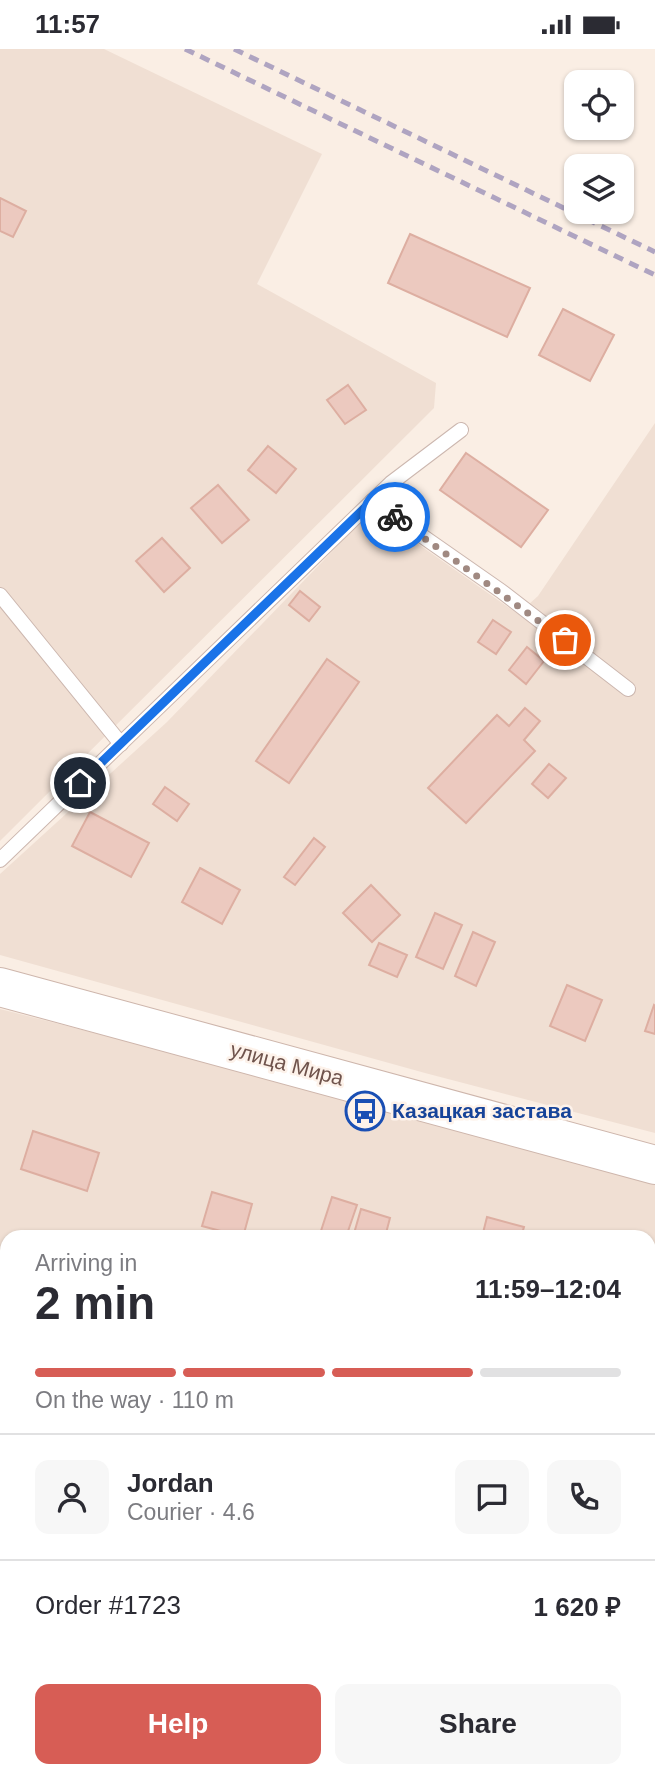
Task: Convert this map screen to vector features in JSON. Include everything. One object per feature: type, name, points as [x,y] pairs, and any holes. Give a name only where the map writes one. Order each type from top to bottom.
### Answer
[{"type":"main road","name":"улица Мира","points":[[0,987],[655,1165]]},
{"type":"lane","points":[[0,860],[372,501],[461,430]]},
{"type":"lane","points":[[372,501],[501,591],[628,689]]},
{"type":"lane","points":[[0,595],[121,744]]},
{"type":"shaded area","points":[[0,49],[104,49],[322,154],[257,284],[436,383],[434,408],[0,841]]},
{"type":"shaded area","points":[[655,423],[655,1133],[425,1073],[0,955],[0,874],[167,722],[351,532],[374,513],[518,614],[538,596]]},
{"type":"shaded area","points":[[0,1009],[655,1175],[655,1230],[0,1230]]},
{"type":"building","points":[[0,198],[26,211],[13,237],[0,231]]},
{"type":"building","points":[[410,234],[530,288],[507,337],[388,283]]},
{"type":"building","points":[[563,309],[614,335],[590,381],[539,355]]},
{"type":"building","points":[[348,385],[366,410],[345,424],[327,400]]},
{"type":"building","points":[[268,446],[296,469],[276,493],[248,470]]},
{"type":"building","points":[[466,453],[548,510],[521,547],[440,490]]},
{"type":"building","points":[[218,485],[249,520],[222,543],[191,508]]},
{"type":"building","points":[[162,538],[190,568],[164,592],[136,561]]},
{"type":"building","points":[[300,591],[320,607],[309,621],[289,605]]},
{"type":"building","points":[[493,620],[511,632],[496,654],[478,642]]},
{"type":"building","points":[[527,647],[544,661],[526,684],[509,670]]},
{"type":"building","points":[[327,659],[359,682],[289,783],[256,761]]},
{"type":"building","points":[[525,708],[540,721],[524,740],[535,751],[466,823],[428,788],[497,715],[509,726]]},
{"type":"building","points":[[549,764],[566,778],[548,798],[532,784]]},
{"type":"building","points":[[165,787],[189,804],[177,821],[153,804]]},
{"type":"building","points":[[90,812],[149,843],[131,877],[72,846]]},
{"type":"building","points":[[314,838],[325,847],[295,885],[284,877]]},
{"type":"building","points":[[200,868],[240,890],[222,924],[182,902]]},
{"type":"building","points":[[371,885],[400,915],[372,942],[343,913]]},
{"type":"building","points":[[435,913],[462,925],[443,969],[416,957]]},
{"type":"building","points":[[473,932],[495,942],[476,986],[455,976]]},
{"type":"building","points":[[379,943],[407,955],[397,977],[369,965]]},
{"type":"building","points":[[567,985],[602,1000],[585,1041],[550,1026]]},
{"type":"building","points":[[655,1006],[655,1034],[645,1031]]},
{"type":"building","points":[[33,1131],[99,1153],[87,1191],[21,1169]]},
{"type":"building","points":[[212,1192],[252,1204],[245,1230],[217,1230],[202,1226]]},
{"type":"building","points":[[332,1197],[357,1205],[348,1230],[321,1230]]},
{"type":"building","points":[[361,1209],[390,1218],[387,1230],[355,1230]]},
{"type":"building","points":[[487,1217],[524,1227],[523,1230],[484,1230]]},
{"type":"railway","points":[[185,49],[655,275]]},
{"type":"railway","points":[[234,49],[655,252]]},
{"type":"way so far","points":[[395,517],[501,591],[565,640]]},
{"type":"place","name":"Казацкая застава","points":[[365,1111]]},
{"type":"route","points":[[80,783],[372,501],[395,517]]}]
